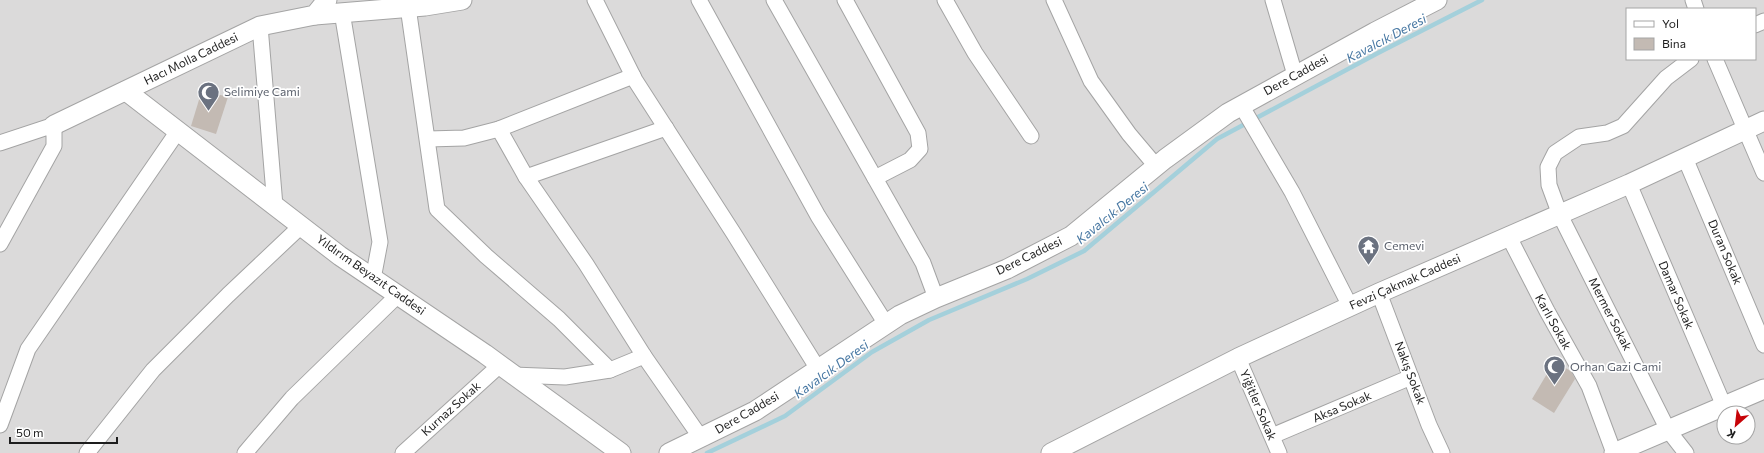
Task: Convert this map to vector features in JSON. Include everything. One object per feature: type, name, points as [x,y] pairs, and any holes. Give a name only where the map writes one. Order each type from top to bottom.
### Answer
[{"type":"street","points":[[315,15],[327,0]]},
{"type":"street","name":"Hacı Molla Caddesi","points":[[54,125],[260,26],[315,15],[408,7],[462,0]]},
{"type":"street","points":[[595,0],[633,76],[818,369]]},
{"type":"street","points":[[699,0],[818,216],[886,324]]},
{"type":"street","points":[[774,0],[923,263],[936,298]]},
{"type":"street","points":[[845,0],[918,132],[920,149],[910,160],[875,178]]},
{"type":"street","points":[[945,0],[975,53],[1031,136]]},
{"type":"street","points":[[1054,0],[1091,81],[1129,134],[1156,166]]},
{"type":"street","points":[[1273,0],[1296,75]]},
{"type":"street","name":"Dere Caddesi","points":[[669,453],[754,411],[900,314],[1007,269],[1071,236],[1156,166],[1244,111],[1296,75],[1437,0]]},
{"type":"street","points":[[408,7],[437,209],[486,256],[559,319],[610,370]]},
{"type":"street","points":[[342,12],[380,242],[373,278]]},
{"type":"street","points":[[260,26],[275,206]]},
{"type":"street","name":"Mermer Sokak","points":[[1686,453],[1668,430],[1560,214],[1549,185],[1548,167],[1555,153],[1579,136],[1607,133],[1623,126],[1666,78],[1690,60]]},
{"type":"street","points":[[1715,60],[1764,172]]},
{"type":"street","points":[[428,138],[464,138],[499,129],[633,76]]},
{"type":"street","name":"Yıldırım Beyazıt Caddesi","points":[[126,91],[301,226],[373,278],[507,370],[621,453]]},
{"type":"street","points":[[1244,111],[1266,144],[1350,306]]},
{"type":"street","name":"Fevzi Çakmak Caddesi","points":[[1051,453],[1238,358],[1379,293],[1629,184],[1764,121]]},
{"type":"street","points":[[0,143],[54,125],[54,146],[0,244]]},
{"type":"street","points":[[526,177],[666,128]]},
{"type":"street","points":[[499,129],[526,177],[586,264],[644,356],[700,438]]},
{"type":"street","points":[[0,425],[28,349],[178,131]]},
{"type":"street","name":"Duran Sokak","points":[[1685,158],[1764,345]]},
{"type":"street","name":"Damar Sokak","points":[[1629,184],[1724,405]]},
{"type":"street","points":[[87,453],[153,370],[228,295],[301,226]]},
{"type":"street","name":"Karlı Sokak","points":[[1508,236],[1588,386],[1614,453]]},
{"type":"street","name":"Nakış Sokak","points":[[1379,293],[1429,425],[1442,453]]},
{"type":"street","points":[[245,453],[292,398],[398,295]]},
{"type":"street","points":[[507,370],[565,377],[610,370],[644,356]]},
{"type":"street","name":"Yiğitler Sokak","points":[[1238,358],[1279,453]]},
{"type":"street","name":"Kurnaz Sokak","points":[[403,453],[507,370]]},
{"type":"street","name":"Aksa Sokak","points":[[1272,436],[1411,377]]},
{"type":"street","points":[[1726,405],[1764,389]]},
{"type":"street","points":[[1614,453],[1716,409]]},
{"type":"shaded area","points":[[0,0],[1764,0],[1764,453],[0,453]]},
{"type":"building","name":"Selimiye Cami","points":[[202,90],[228,97],[216,134],[191,126]]},
{"type":"building","name":"Orhan Gazi Cami","points":[[1554,362],[1571,371],[1575,379],[1554,413],[1532,399]]},
{"type":"waterway","name":"Kavalcık Deresi","points":[[707,453],[785,416],[872,352],[929,320],[1027,279],[1084,251],[1217,139],[1378,53],[1482,0]]},
{"type":"place","name":"Selimiye Cami","points":[[209,112]]},
{"type":"place","name":"Cemevi","points":[[1368,266]]},
{"type":"place","name":"Orhan Gazi Cami","points":[[1554,386]]}]
